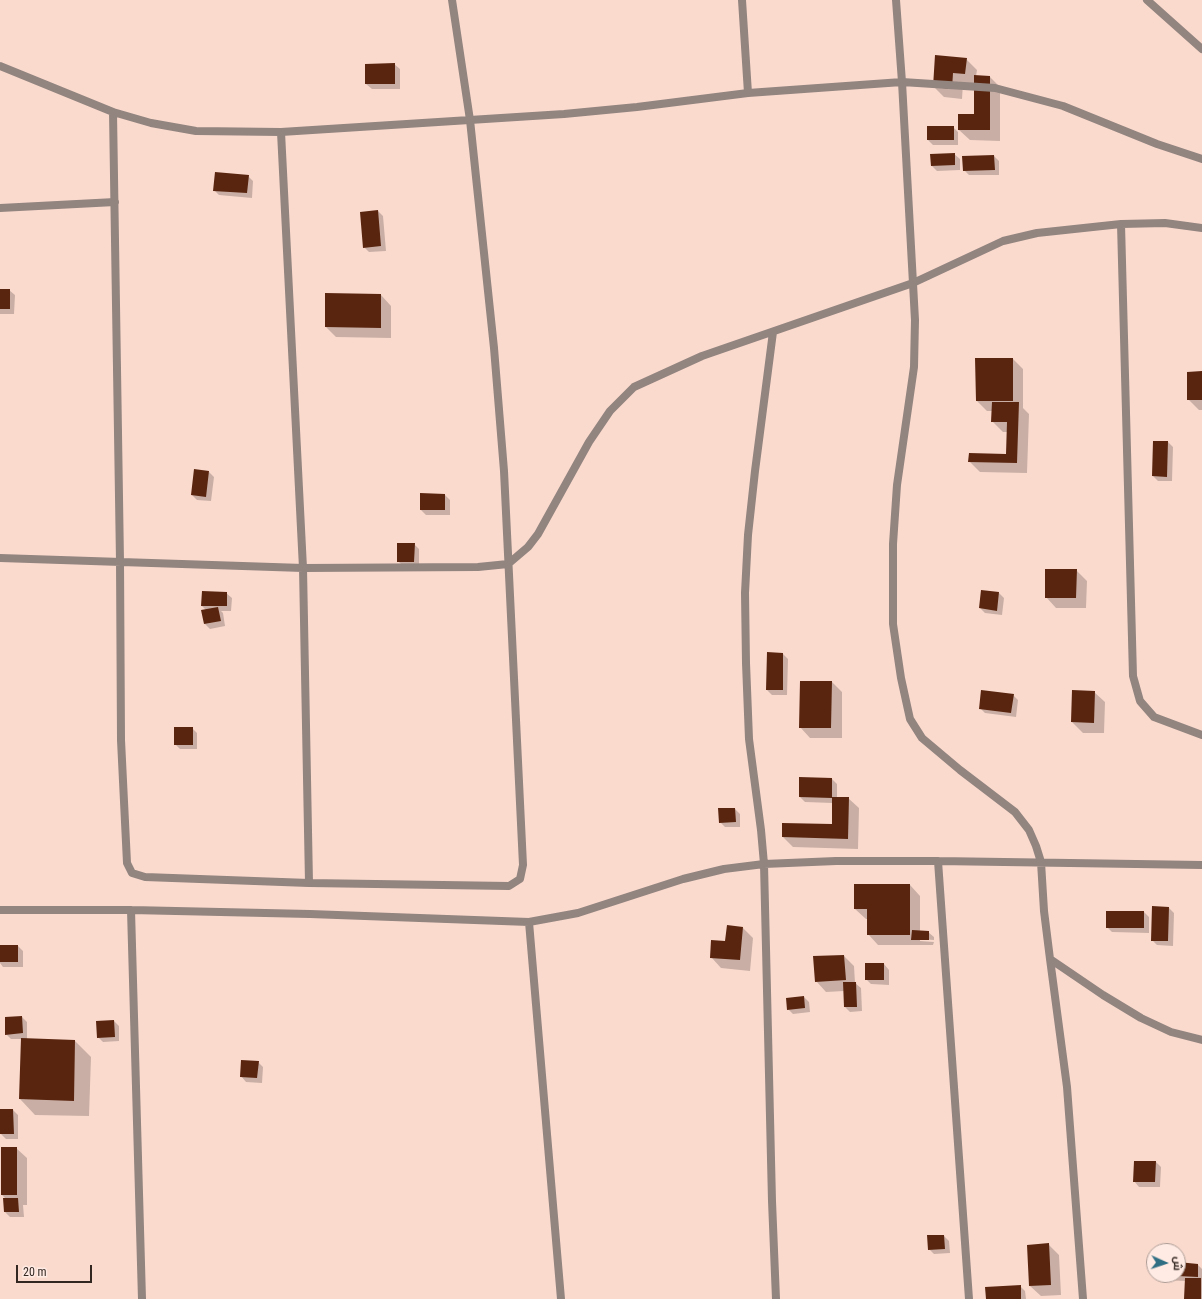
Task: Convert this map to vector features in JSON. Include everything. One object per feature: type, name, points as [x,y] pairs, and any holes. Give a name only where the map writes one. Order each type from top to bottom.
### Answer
[{"type":"street","points":[[112,112],[115,202],[122,740],[127,863],[132,873],[145,877],[309,883],[509,886],[520,879],[523,865],[504,471],[494,348],[470,120],[452,0]]},
{"type":"street","points":[[742,0],[748,93]]},
{"type":"street","points":[[896,0],[915,320],[914,368],[897,485],[893,544],[893,624],[901,678],[910,719],[922,738],[1014,812],[1029,830],[1041,862],[1044,911],[1066,1087],[1083,1299]]},
{"type":"street","points":[[1147,0],[1202,49]]},
{"type":"street","points":[[0,66],[112,112],[151,123],[196,132],[281,132],[470,120],[593,111],[748,93],[902,82],[995,88],[1063,106],[1156,144],[1202,159]]},
{"type":"street","points":[[281,132],[302,568],[309,883]]},
{"type":"street","points":[[0,208],[115,202]]},
{"type":"street","points":[[0,558],[302,568],[478,567],[508,564],[528,547],[538,534],[589,442],[610,411],[634,387],[702,356],[913,282],[1003,241],[1037,233],[1121,224],[1166,223],[1202,228]]},
{"type":"street","points":[[1121,224],[1133,676],[1140,701],[1154,716],[1202,735]]},
{"type":"street","points":[[773,332],[748,535],[745,593],[749,739],[764,864],[771,1170],[776,1299]]},
{"type":"street","points":[[938,860],[969,1299]]},
{"type":"street","points":[[0,910],[131,910],[310,914],[529,922],[578,913],[683,879],[724,869],[764,864],[836,861],[938,860],[1202,865]]},
{"type":"street","points":[[131,910],[142,1299]]},
{"type":"street","points":[[529,922],[561,1299]]},
{"type":"street","points":[[1050,960],[1141,1018],[1171,1032],[1202,1040]]},
{"type":"building","points":[[935,55],[967,58],[965,74],[953,73],[952,89],[933,87]]},
{"type":"building","points":[[395,63],[395,84],[365,84],[365,64]]},
{"type":"building","points":[[974,75],[990,76],[990,130],[958,130],[958,114],[974,114]]},
{"type":"building","points":[[927,126],[954,126],[954,140],[927,140]]},
{"type":"building","points":[[955,153],[955,165],[931,166],[930,154]]},
{"type":"building","points":[[994,155],[995,170],[963,171],[962,156]]},
{"type":"building","points":[[215,172],[249,175],[247,193],[213,191]]},
{"type":"building","points":[[378,210],[381,246],[363,248],[360,212]]},
{"type":"building","points":[[0,289],[10,289],[10,309],[0,309]]},
{"type":"building","points":[[325,293],[381,294],[381,328],[325,327]]},
{"type":"building","points":[[975,358],[1013,358],[1013,401],[976,401]]},
{"type":"building","points":[[1202,371],[1202,400],[1187,400],[1187,372]]},
{"type":"building","points":[[992,402],[1019,402],[1017,463],[968,462],[969,453],[1006,454],[1007,422],[991,422]]},
{"type":"building","points":[[1153,441],[1168,441],[1167,477],[1152,476]]},
{"type":"building","points":[[194,469],[209,471],[206,497],[191,495]]},
{"type":"building","points":[[420,493],[445,494],[445,510],[420,510]]},
{"type":"building","points":[[397,543],[415,543],[414,562],[397,562]]},
{"type":"building","points":[[1045,569],[1077,569],[1076,598],[1045,598]]},
{"type":"building","points":[[981,590],[999,592],[997,611],[979,608]]},
{"type":"building","points":[[202,591],[227,592],[227,606],[201,606]]},
{"type":"building","points":[[218,607],[221,621],[204,624],[201,610]]},
{"type":"building","points":[[767,652],[783,653],[783,690],[766,690]]},
{"type":"building","points":[[800,681],[832,681],[831,728],[799,728]]},
{"type":"building","points":[[981,690],[1014,694],[1011,713],[979,709]]},
{"type":"building","points":[[1072,690],[1095,691],[1094,723],[1071,722]]},
{"type":"building","points":[[174,727],[193,727],[193,745],[174,745]]},
{"type":"building","points":[[799,777],[832,778],[832,798],[799,797]]},
{"type":"building","points":[[832,797],[849,797],[848,839],[782,837],[782,823],[832,824]]},
{"type":"building","points":[[718,808],[735,808],[736,822],[719,823]]},
{"type":"building","points":[[854,884],[910,884],[910,935],[867,935],[867,909],[854,909]]},
{"type":"building","points":[[1152,906],[1169,907],[1168,941],[1151,941]]},
{"type":"building","points":[[1106,911],[1144,911],[1144,928],[1106,928]]},
{"type":"building","points":[[727,925],[743,927],[740,960],[710,958],[711,940],[725,941]]},
{"type":"building","points":[[912,930],[929,931],[929,940],[911,940]]},
{"type":"building","points":[[0,945],[18,945],[18,962],[0,962]]},
{"type":"building","points":[[844,955],[846,980],[815,982],[813,956]]},
{"type":"building","points":[[865,963],[884,963],[884,980],[865,980]]},
{"type":"building","points":[[843,982],[856,982],[857,1007],[844,1007]]},
{"type":"building","points":[[804,996],[805,1008],[787,1010],[786,998]]},
{"type":"building","points":[[22,1016],[23,1033],[5,1035],[5,1017]]},
{"type":"building","points":[[114,1020],[115,1037],[97,1038],[96,1021]]},
{"type":"building","points":[[21,1038],[75,1040],[74,1101],[19,1099]]},
{"type":"building","points":[[241,1060],[259,1061],[257,1078],[240,1077]]},
{"type":"building","points":[[0,1109],[13,1109],[14,1134],[0,1134]]},
{"type":"building","points":[[1,1147],[17,1147],[17,1195],[1,1195]]},
{"type":"building","points":[[1134,1161],[1156,1161],[1155,1182],[1133,1182]]},
{"type":"building","points":[[3,1198],[18,1198],[19,1212],[4,1212]]},
{"type":"building","points":[[927,1235],[944,1235],[945,1249],[928,1250]]},
{"type":"building","points":[[1049,1243],[1051,1285],[1029,1286],[1027,1245]]},
{"type":"building","points":[[1186,1263],[1198,1264],[1198,1277],[1186,1276]]},
{"type":"building","points":[[1186,1278],[1201,1278],[1201,1299],[1184,1299]]},
{"type":"building","points":[[1021,1285],[1021,1299],[986,1299],[985,1287]]}]
